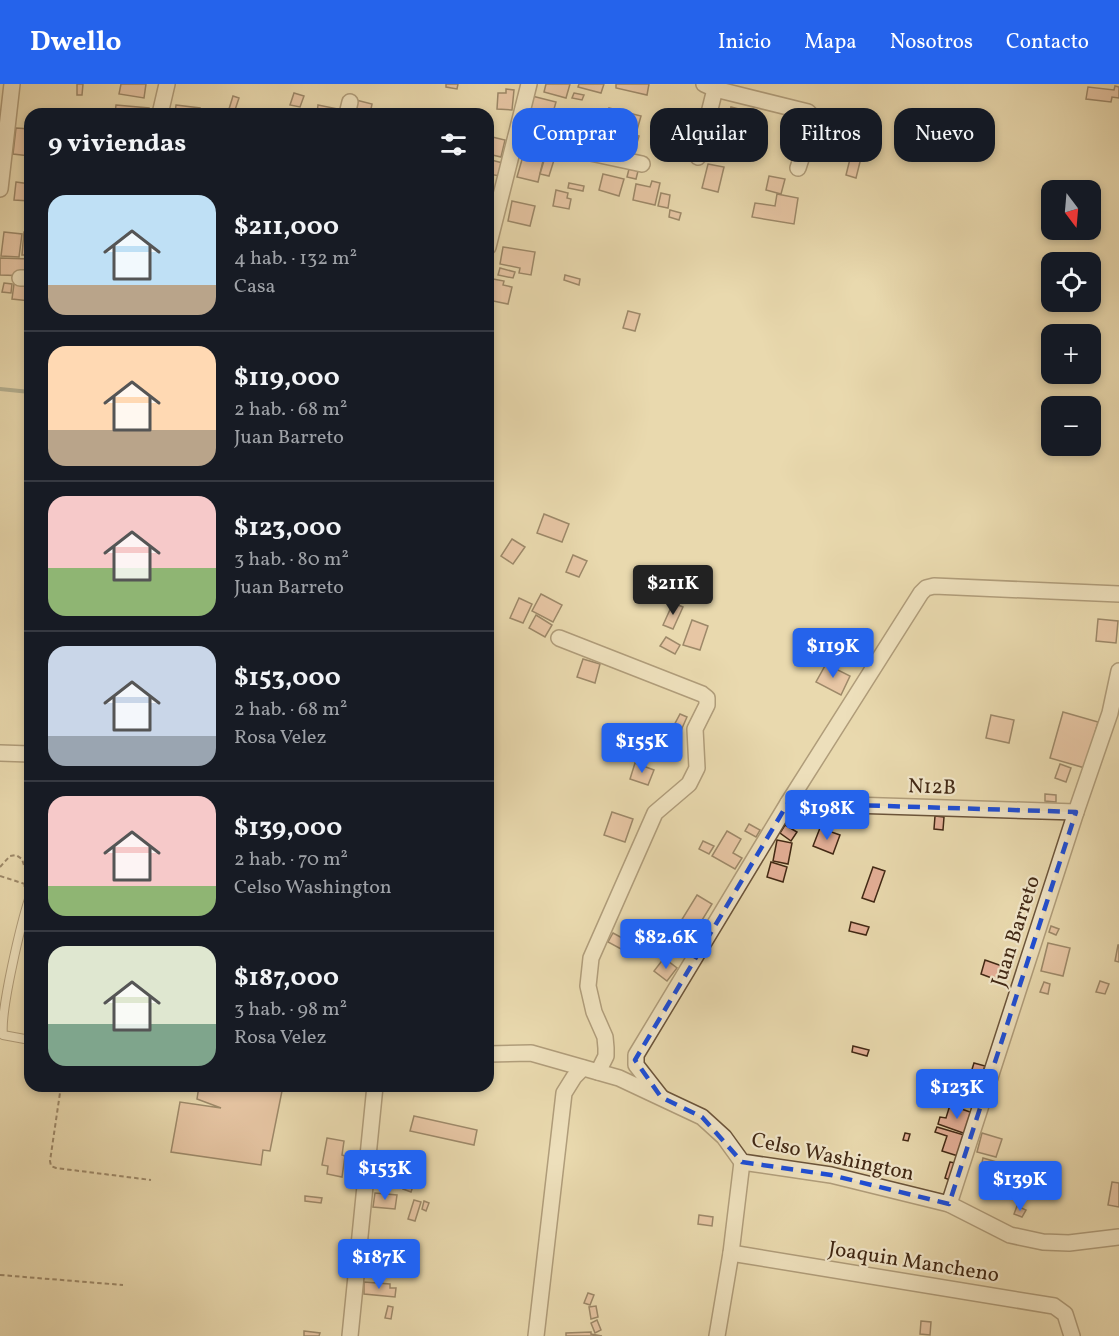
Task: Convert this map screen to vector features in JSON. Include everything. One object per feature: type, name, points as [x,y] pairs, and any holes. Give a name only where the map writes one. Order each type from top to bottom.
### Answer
[{"type":"street","points":[[0,189],[12,84]]},
{"type":"street","points":[[161,108],[167,84]]},
{"type":"street","points":[[523,108],[529,84]]},
{"type":"street","points":[[706,108],[709,86],[808,112],[813,122],[798,168]]},
{"type":"street","points":[[494,223],[512,153]]},
{"type":"street","points":[[633,162],[642,164]]},
{"type":"street","points":[[661,1097],[636,1065],[636,1055],[788,803],[908,612],[926,588],[934,586],[1119,594]]},
{"type":"street","points":[[559,638],[702,694],[707,699],[707,705],[695,729],[697,768],[689,784],[655,813],[591,958],[588,986],[594,1012],[605,1037],[606,1048],[606,1056],[598,1072]]},
{"type":"street","name":"Juan Barreto","points":[[949,1204],[1110,712],[1119,671]]},
{"type":"street","points":[[0,753],[24,754]]},
{"type":"street","name":"N12B","points":[[788,803],[1076,812]]},
{"type":"street","name":"Celso Washington","points":[[494,1054],[531,1053],[619,1078],[702,1117],[724,1137],[742,1162],[831,1175],[949,1204],[1010,1235],[1043,1242],[1069,1243],[1119,1238]]},
{"type":"street","points":[[536,1336],[564,1093],[583,1068]]},
{"type":"street","points":[[350,1336],[374,1092]]},
{"type":"street","points":[[717,1336],[731,1253],[742,1162]]},
{"type":"street","name":"Joaquin Mancheno","points":[[731,1253],[1054,1306],[1065,1314],[1072,1336]]},
{"type":"lane","points":[[24,908],[2,1005],[0,1029],[3,1035],[24,1039]]},
{"type":"path","points":[[0,867],[10,856],[16,855],[24,865]]},
{"type":"path","points":[[0,876],[24,884]]},
{"type":"path","points":[[60,1092],[51,1166],[151,1180]]},
{"type":"path","points":[[0,1275],[123,1285]]},
{"type":"highlighted area","points":[[788,803],[1076,812],[949,1204],[831,1175],[742,1162],[702,1117],[661,1097],[635,1060]]},
{"type":"building","points":[[77,84],[83,84],[82,95],[77,95]]},
{"type":"building","points":[[121,84],[146,84],[144,98],[119,94]]},
{"type":"building","points":[[446,84],[458,84],[457,89],[446,87]]},
{"type":"building","points":[[546,84],[570,84],[566,98],[544,92]]},
{"type":"building","points":[[579,84],[604,84],[601,93],[578,87]]},
{"type":"building","points":[[616,84],[649,84],[647,95],[616,88]]},
{"type":"building","points":[[1115,86],[1119,87],[1119,98],[1112,97],[1111,102],[1086,99],[1088,87],[1114,90]]},
{"type":"building","points":[[506,89],[514,90],[512,110],[497,109],[498,93],[506,93]]},
{"type":"building","points":[[294,93],[304,96],[300,107],[290,105]]},
{"type":"building","points":[[574,93],[584,95],[582,100],[572,98]]},
{"type":"building","points":[[233,96],[239,98],[236,108],[229,108]]},
{"type":"building","points":[[532,96],[556,102],[554,108],[529,108]]},
{"type":"building","points":[[356,100],[372,104],[371,108],[354,108]]},
{"type":"building","points":[[116,105],[149,108],[116,108]]},
{"type":"building","points":[[176,105],[200,108],[176,108]]},
{"type":"building","points":[[318,105],[333,108],[318,108]]},
{"type":"building","points":[[16,128],[24,129],[24,155],[13,154]]},
{"type":"building","points":[[494,137],[505,140],[501,157],[494,155]]},
{"type":"building","points":[[494,161],[503,163],[500,176],[494,175]]},
{"type":"building","points":[[521,162],[543,162],[538,182],[517,177]]},
{"type":"building","points":[[544,162],[553,162],[549,176],[540,174]]},
{"type":"building","points":[[849,162],[860,162],[856,178],[846,175]]},
{"type":"building","points":[[708,164],[724,167],[718,192],[702,188]]},
{"type":"building","points":[[629,169],[638,171],[636,179],[627,177]]},
{"type":"building","points":[[603,174],[624,179],[619,196],[599,190]]},
{"type":"building","points":[[769,176],[785,179],[781,194],[766,190]]},
{"type":"building","points":[[652,181],[660,183],[655,205],[633,200],[636,184],[650,187]]},
{"type":"building","points":[[16,182],[24,183],[24,201],[14,200]]},
{"type":"building","points":[[569,183],[584,186],[583,191],[568,188]]},
{"type":"building","points":[[556,190],[568,193],[567,198],[571,199],[569,209],[553,206]]},
{"type":"building","points":[[661,193],[670,195],[668,208],[658,206]]},
{"type":"building","points":[[777,194],[798,198],[794,224],[752,217],[755,203],[775,206]]},
{"type":"building","points":[[512,201],[535,206],[530,226],[508,221]]},
{"type":"building","points":[[670,210],[681,213],[679,220],[669,217]]},
{"type":"building","points":[[4,232],[22,234],[19,257],[1,256]]},
{"type":"building","points":[[24,232],[24,255],[22,255]]},
{"type":"building","points":[[503,247],[535,252],[531,275],[519,273],[520,268],[500,264]]},
{"type":"building","points":[[0,258],[24,259],[24,276],[0,275]]},
{"type":"building","points":[[500,268],[515,272],[513,278],[498,275]]},
{"type":"building","points":[[565,275],[580,279],[579,285],[564,280]]},
{"type":"building","points":[[494,279],[504,281],[503,285],[512,287],[508,304],[494,301]]},
{"type":"building","points":[[4,283],[12,284],[11,293],[2,292]]},
{"type":"building","points":[[14,284],[24,285],[24,300],[12,299]]},
{"type":"building","points":[[628,311],[640,314],[635,331],[623,328]]},
{"type":"building","points":[[544,514],[569,524],[562,542],[537,533]]},
{"type":"building","points":[[512,539],[525,547],[513,564],[501,556]]},
{"type":"building","points":[[573,555],[587,561],[579,577],[566,572]]},
{"type":"building","points":[[541,594],[562,605],[553,622],[532,611]]},
{"type":"building","points":[[519,598],[532,604],[523,623],[510,618]]},
{"type":"building","points":[[673,603],[683,607],[673,629],[663,625]]},
{"type":"building","points":[[536,615],[552,625],[545,637],[529,628]]},
{"type":"building","points":[[1098,619],[1118,621],[1116,643],[1096,641]]},
{"type":"building","points":[[692,620],[708,626],[700,650],[683,645]]},
{"type":"building","points":[[666,637],[680,645],[675,654],[660,646]]},
{"type":"building","points":[[583,659],[600,664],[595,683],[577,677]]},
{"type":"building","points":[[826,664],[850,676],[841,695],[816,682]]},
{"type":"building","points":[[1063,712],[1098,722],[1085,768],[1050,758]]},
{"type":"building","points":[[680,714],[687,717],[679,735],[671,731]]},
{"type":"building","points":[[991,715],[1014,720],[1009,743],[986,738]]},
{"type":"building","points":[[635,763],[654,770],[648,785],[630,779]]},
{"type":"building","points":[[1060,764],[1071,768],[1066,782],[1055,778]]},
{"type":"building","points":[[1045,794],[1056,795],[1056,802],[1045,801]]},
{"type":"building","points":[[612,812],[633,819],[625,842],[604,835]]},
{"type":"building","points":[[935,816],[944,817],[943,830],[934,829]]},
{"type":"building","points":[[749,824],[760,830],[756,837],[745,831]]},
{"type":"building","points":[[785,825],[797,832],[791,841],[780,833]]},
{"type":"building","points":[[820,828],[840,835],[833,854],[813,846]]},
{"type":"building","points":[[727,831],[741,839],[733,853],[742,858],[735,869],[712,856]]},
{"type":"building","points":[[777,840],[792,843],[788,864],[773,861]]},
{"type":"building","points":[[703,841],[714,846],[709,854],[699,849]]},
{"type":"building","points":[[771,862],[787,867],[783,882],[767,877]]},
{"type":"building","points":[[873,867],[885,871],[874,902],[862,898]]},
{"type":"building","points":[[697,895],[712,904],[696,930],[681,921]]},
{"type":"building","points":[[851,922],[869,927],[866,935],[849,931]]},
{"type":"building","points":[[1051,926],[1059,929],[1056,935],[1049,932]]},
{"type":"building","points":[[676,932],[691,940],[682,957],[667,949]]},
{"type":"building","points":[[613,933],[626,940],[621,949],[608,942]]},
{"type":"building","points":[[1048,943],[1070,948],[1063,976],[1041,971]]},
{"type":"building","points":[[1119,945],[1119,962],[1115,961]]},
{"type":"building","points":[[664,958],[677,968],[667,981],[654,971]]},
{"type":"building","points":[[985,960],[1002,966],[997,980],[981,974]]},
{"type":"building","points":[[1100,981],[1109,984],[1105,994],[1096,992]]},
{"type":"building","points":[[1044,982],[1050,984],[1048,994],[1040,992]]},
{"type":"building","points":[[853,1046],[869,1050],[867,1056],[852,1052]]},
{"type":"building","points":[[974,1063],[985,1066],[979,1082],[969,1079]]},
{"type":"building","points":[[970,1081],[975,1082],[974,1089],[968,1088]]},
{"type":"building","points":[[198,1092],[282,1092],[270,1151],[263,1150],[261,1165],[171,1152],[180,1102],[221,1108],[197,1099]]},
{"type":"building","points":[[954,1092],[963,1095],[959,1107],[950,1104]]},
{"type":"building","points":[[950,1105],[973,1113],[966,1134],[938,1124],[940,1117],[946,1118]]},
{"type":"building","points":[[414,1116],[477,1130],[474,1145],[410,1131]]},
{"type":"building","points":[[937,1127],[964,1135],[958,1156],[942,1151],[947,1136],[935,1132]]},
{"type":"building","points":[[905,1133],[910,1134],[908,1141],[903,1140]]},
{"type":"building","points":[[982,1133],[1002,1139],[996,1157],[977,1152]]},
{"type":"building","points":[[327,1138],[344,1141],[342,1155],[345,1156],[342,1177],[327,1174],[328,1166],[322,1165]]},
{"type":"building","points":[[983,1158],[1000,1163],[998,1169],[991,1168],[990,1170],[981,1167]]},
{"type":"building","points":[[950,1162],[955,1163],[950,1180],[945,1178]]},
{"type":"building","points":[[407,1180],[414,1183],[411,1192],[403,1189]]},
{"type":"building","points":[[1112,1182],[1119,1183],[1119,1207],[1108,1205]]},
{"type":"building","points":[[375,1193],[397,1195],[395,1209],[373,1207]]},
{"type":"building","points":[[305,1196],[322,1198],[321,1203],[305,1201]]},
{"type":"building","points":[[414,1200],[421,1202],[415,1221],[408,1219]]},
{"type":"building","points":[[424,1201],[429,1203],[426,1211],[422,1209]]},
{"type":"building","points":[[1017,1206],[1026,1210],[1022,1217],[1014,1214]]},
{"type":"building","points":[[699,1215],[713,1217],[712,1226],[698,1224]]},
{"type":"building","points":[[364,1282],[390,1284],[390,1288],[396,1288],[395,1297],[364,1294]]},
{"type":"building","points":[[588,1293],[594,1295],[590,1305],[584,1303]]},
{"type":"building","points":[[388,1306],[393,1307],[391,1319],[385,1318]]},
{"type":"building","points":[[596,1306],[598,1317],[591,1319],[589,1307]]},
{"type":"building","points":[[597,1320],[601,1330],[595,1333],[591,1323]]},
{"type":"building","points":[[921,1321],[931,1322],[930,1335],[920,1334]]},
{"type":"building","points":[[304,1331],[320,1333],[319,1336],[304,1336]]},
{"type":"building","points":[[591,1332],[591,1334],[602,1336],[566,1336],[566,1333]]},
{"type":"waterway","points":[[0,389],[24,391]]}]
